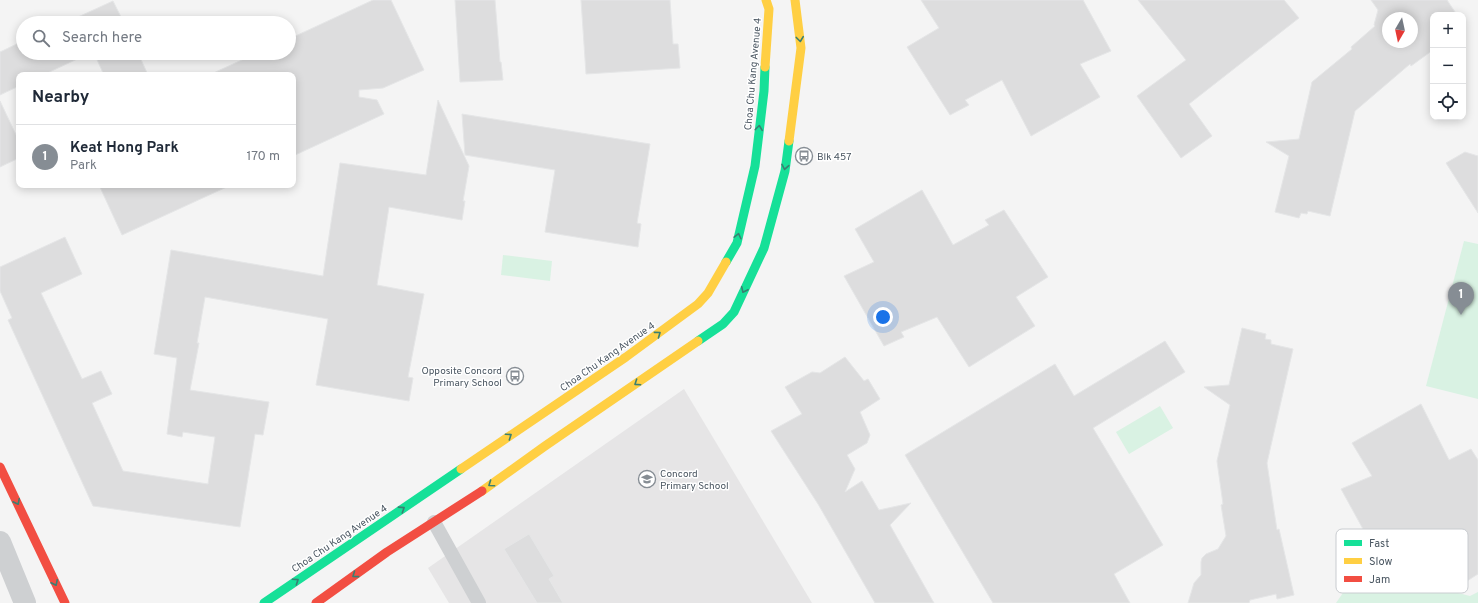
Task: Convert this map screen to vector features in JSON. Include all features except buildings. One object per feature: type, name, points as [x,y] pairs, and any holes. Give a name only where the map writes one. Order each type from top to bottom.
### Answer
[{"type":"street","name":"Choa Chu Kang Avenue 4","points":[[264,603],[626,357],[698,304],[708,293],[737,243],[754,166],[764,91],[768,9],[766,0]]},
{"type":"street","points":[[316,603],[387,552],[468,501],[545,446],[723,324],[734,312],[764,248],[785,171],[801,48],[795,0]]},
{"type":"street","points":[[0,467],[65,603]]},
{"type":"street","points":[[0,542],[25,603]]},
{"type":"lane","points":[[434,522],[479,603]]},
{"type":"shaded area","name":"Concord Primary School","points":[[684,389],[812,603],[449,603],[428,568]]},
{"type":"green space","points":[[1464,241],[1478,244],[1478,399],[1426,386]]},
{"type":"green space","points":[[503,255],[552,261],[550,281],[501,275]]},
{"type":"green space","points":[[1160,406],[1173,428],[1129,454],[1116,432]]},
{"type":"green space","points":[[1478,592],[1478,603],[1336,603],[1343,593],[1458,593],[1470,596]]},
{"type":"traffic: fast","points":[[726,262],[737,243],[755,166],[764,91],[765,67]]},
{"type":"traffic: fast","points":[[698,341],[723,324],[734,312],[764,248],[785,171],[789,141]]},
{"type":"traffic: fast","points":[[264,603],[461,469]]},
{"type":"traffic: slow","points":[[765,67],[769,9],[766,0]]},
{"type":"traffic: slow","points":[[789,141],[801,48],[795,0]]},
{"type":"traffic: slow","points":[[461,469],[626,357],[698,304],[708,293],[726,262]]},
{"type":"traffic: slow","points":[[482,491],[698,341]]},
{"type":"traffic: jam","points":[[0,467],[65,603]]},
{"type":"traffic: jam","points":[[316,603],[387,552],[482,491]]},
{"type":"place","name":"Blk 457","points":[[804,156]]},
{"type":"place","name":"Keat Hong Park","points":[[1461,315]]},
{"type":"place","name":"Opposite Concord Primary School","points":[[515,376]]},
{"type":"place","name":"Concord Primary School","points":[[647,479]]}]
